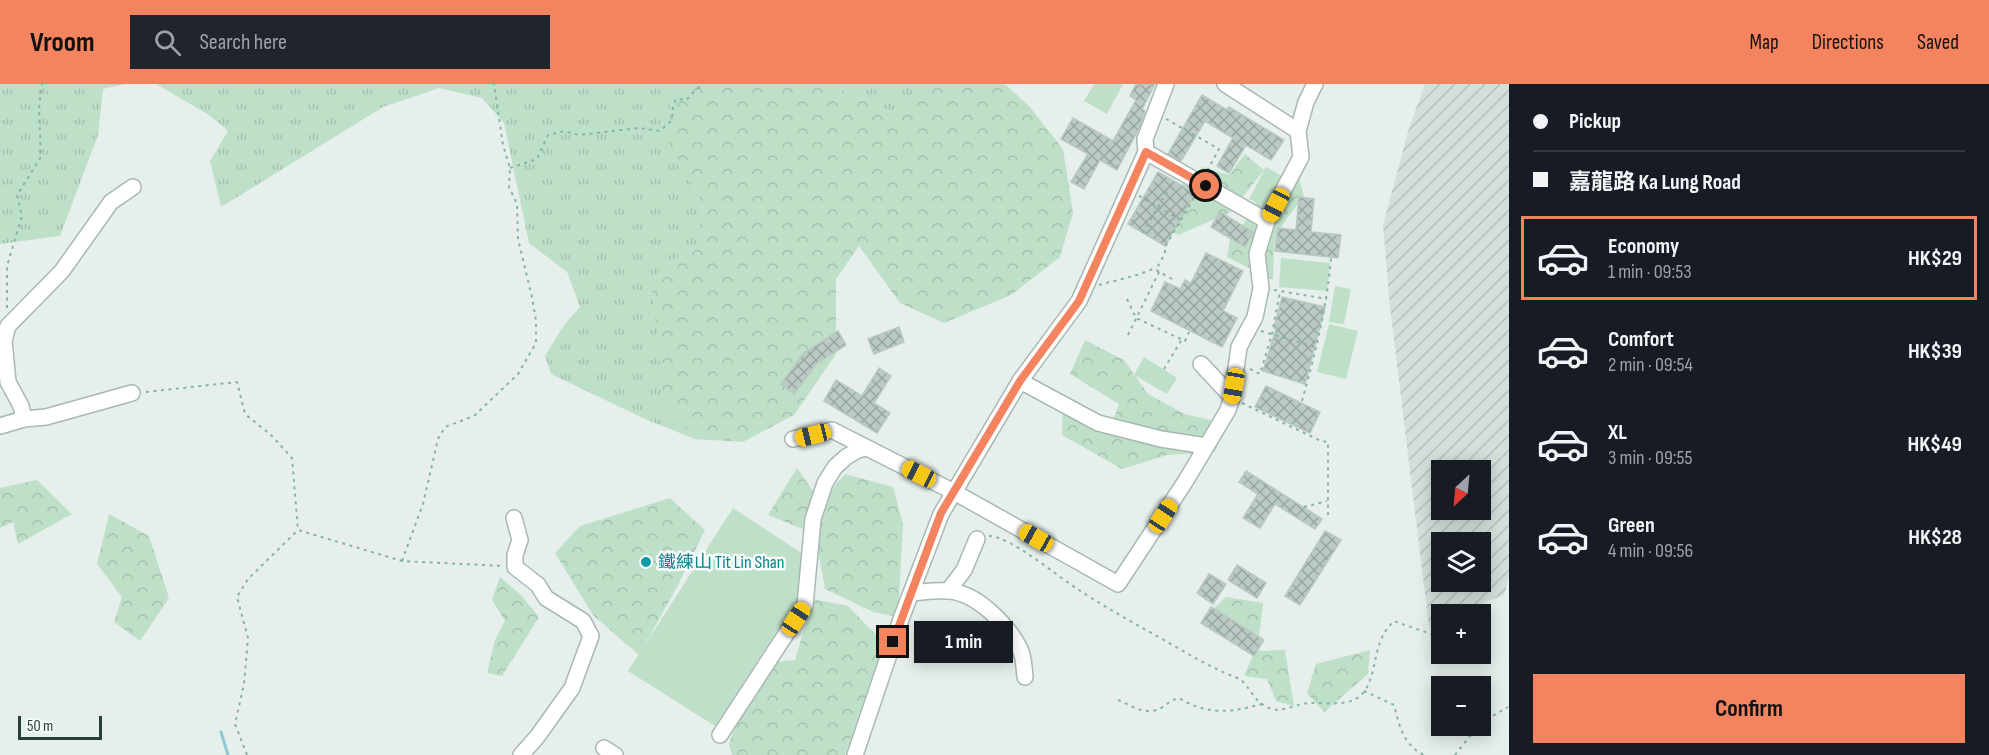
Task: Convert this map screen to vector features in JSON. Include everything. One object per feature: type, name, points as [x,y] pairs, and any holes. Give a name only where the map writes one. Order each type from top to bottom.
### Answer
[{"type":"street","points":[[855,755],[911,593],[938,524],[954,492],[1020,381],[1079,301],[1146,152],[1145,139],[1166,84]]},
{"type":"street","points":[[1225,84],[1298,131]]},
{"type":"street","points":[[794,440],[832,430],[954,492],[1118,584],[1228,410],[1232,398],[1239,347],[1255,317],[1261,288],[1257,254],[1267,221],[1301,157],[1298,131],[1306,102],[1315,84]]},
{"type":"street","points":[[1146,152],[1267,221]]},
{"type":"street","points":[[24,419],[21,406],[8,382],[4,341],[8,326],[62,271],[111,202],[133,188]]},
{"type":"street","points":[[1201,364],[1232,398]]},
{"type":"street","points":[[1020,381],[1098,423],[1161,439],[1206,446]]},
{"type":"street","points":[[0,426],[24,419],[46,417],[132,393]]},
{"type":"street","points":[[720,735],[805,605],[813,519],[825,483],[835,467],[846,457],[867,448]]},
{"type":"street","points":[[514,518],[520,540],[515,555],[515,567],[538,585],[546,598],[583,621],[591,636],[572,688],[537,737],[521,755]]},
{"type":"street","points":[[948,591],[964,570],[977,539]]},
{"type":"street","points":[[911,593],[948,591],[961,593],[984,607],[1005,627],[1021,651],[1025,677]]},
{"type":"path","points":[[8,326],[7,266],[22,216],[17,195],[41,157],[39,109],[42,84]]},
{"type":"path","points":[[402,561],[423,504],[438,440],[445,427],[474,416],[518,374],[536,343],[536,321],[527,271],[518,239],[517,204],[509,187],[510,168],[503,145],[494,84]]},
{"type":"path","points":[[510,168],[537,159],[548,135],[564,131],[579,135],[639,128],[660,131],[672,120],[676,99],[686,100],[702,84]]},
{"type":"path","points":[[1128,335],[1166,247],[1203,185],[1219,149],[1155,112]]},
{"type":"path","points":[[1143,232],[1180,172]]},
{"type":"path","points":[[1129,190],[1181,220]]},
{"type":"path","points":[[1302,401],[1327,299],[1331,258]]},
{"type":"path","points":[[1089,280],[1101,285],[1153,269],[1173,279]]},
{"type":"path","points":[[1271,290],[1327,299]]},
{"type":"path","points":[[1237,363],[1260,374],[1272,334],[1280,291]]},
{"type":"path","points":[[1127,299],[1136,318],[1182,339]]},
{"type":"path","points":[[1249,328],[1317,347]]},
{"type":"path","points":[[1164,369],[1182,339],[1185,340],[1189,332]]},
{"type":"path","points":[[132,393],[161,392],[237,382],[245,414],[271,435],[292,458],[298,530]]},
{"type":"path","points":[[1232,398],[1321,441],[1328,442],[1328,514]]},
{"type":"path","points":[[1304,507],[1328,501]]},
{"type":"path","points":[[298,530],[402,561],[515,567]]},
{"type":"path","points":[[246,755],[235,724],[244,684],[248,638],[237,597],[248,579],[298,530]]},
{"type":"path","points":[[977,539],[996,536],[1009,542],[1128,620],[1197,659],[1240,679],[1245,683],[1253,698],[1274,710],[1311,703],[1336,705],[1354,699],[1364,691],[1372,674],[1381,637],[1394,621],[1431,634]]},
{"type":"path","points":[[1364,691],[1394,705],[1397,720],[1406,741],[1424,755]]},
{"type":"path","points":[[1118,700],[1145,712],[1158,709],[1179,698],[1198,709],[1205,710],[1231,711],[1262,704]]},
{"type":"path","points":[[1491,718],[1508,707]]},
{"type":"path","points":[[1455,755],[1470,736]]},
{"type":"shaded area","points":[[1425,84],[1509,84],[1509,577],[1504,595],[1480,604],[1431,604],[1431,628],[1429,627],[1390,307],[1383,225],[1409,128]]},
{"type":"green space","points":[[0,84],[126,84],[103,89],[98,135],[60,236],[0,244]]},
{"type":"green space","points":[[156,84],[681,84],[673,90],[667,137],[703,204],[696,246],[669,263],[664,402],[695,439],[645,419],[551,374],[545,356],[564,325],[580,307],[567,272],[529,243],[504,123],[482,98],[439,88],[383,107],[221,207],[210,161],[228,131],[209,115]]},
{"type":"green space","points":[[681,84],[829,84],[892,113],[923,84],[1005,84],[1029,106],[1063,149],[1073,213],[1060,257],[1011,295],[944,323],[900,303],[859,246],[836,279],[836,354],[794,415],[743,442],[695,439],[664,402],[651,279],[669,263],[696,246],[703,204],[666,137],[673,90]]},
{"type":"green space","points":[[829,84],[923,84],[892,113]]},
{"type":"green space","points":[[1094,84],[1123,84],[1107,114],[1084,101]]},
{"type":"green space","points":[[1245,154],[1264,170],[1231,212],[1178,235],[1147,215],[1203,167],[1229,175]]},
{"type":"green space","points":[[1266,167],[1282,176],[1265,207],[1249,199]]},
{"type":"green space","points":[[1298,175],[1304,196],[1283,224],[1274,246],[1273,280],[1227,257],[1232,228],[1243,225],[1257,201]]},
{"type":"green space","points":[[1281,258],[1330,263],[1327,291],[1279,287]]},
{"type":"green space","points":[[1335,286],[1351,289],[1344,324],[1329,322]]},
{"type":"green space","points":[[1329,324],[1358,331],[1346,379],[1317,372]]},
{"type":"green space","points":[[1085,340],[1124,360],[1148,394],[1185,414],[1227,424],[1215,452],[1167,455],[1122,469],[1062,435],[1063,408],[1110,430],[1119,404],[1070,374]]},
{"type":"green space","points":[[1144,357],[1177,378],[1167,394],[1134,375]]},
{"type":"green space","points":[[797,468],[821,502],[845,474],[893,487],[903,524],[898,617],[873,612],[825,589],[815,534],[768,515]]},
{"type":"green space","points":[[37,480],[72,514],[18,544],[13,522],[0,528],[0,488]]},
{"type":"green space","points":[[670,498],[705,530],[677,587],[639,655],[593,615],[555,553],[580,526]]},
{"type":"green space","points":[[733,508],[806,556],[800,596],[715,726],[628,671]]},
{"type":"green space","points":[[109,514],[149,536],[169,598],[140,641],[114,622],[122,597],[97,564]]},
{"type":"green space","points":[[500,577],[521,595],[539,617],[502,676],[487,673],[495,640],[505,621],[492,600]]},
{"type":"green space","points":[[1226,597],[1263,603],[1259,637],[1213,609]]},
{"type":"green space","points":[[813,599],[848,606],[884,643],[845,755],[732,755],[729,744],[763,663],[795,660]]},
{"type":"green space","points":[[1285,650],[1294,706],[1276,701],[1267,679],[1244,676],[1255,651]]},
{"type":"green space","points":[[1370,650],[1368,674],[1324,712],[1307,693],[1316,664]]},
{"type":"building","points":[[1136,84],[1155,84],[1142,109],[1145,111],[1139,128],[1117,170],[1100,160],[1084,189],[1071,182],[1088,154],[1061,139],[1073,118],[1113,141],[1136,100],[1130,96]]},
{"type":"building","points":[[1202,95],[1227,110],[1229,107],[1284,140],[1271,160],[1246,145],[1229,173],[1217,166],[1233,138],[1205,121],[1181,161],[1168,154]]},
{"type":"building","points":[[1158,172],[1195,193],[1165,246],[1128,224]]},
{"type":"building","points":[[1299,197],[1314,199],[1311,232],[1341,235],[1338,258],[1275,251],[1278,228],[1296,230]]},
{"type":"building","points":[[1220,212],[1253,232],[1245,247],[1211,227]]},
{"type":"building","points":[[1206,253],[1243,271],[1223,311],[1237,318],[1222,347],[1151,311],[1165,282],[1180,289],[1185,280],[1191,283]]},
{"type":"building","points":[[1282,297],[1325,307],[1305,384],[1263,371],[1276,329],[1274,328]]},
{"type":"building","points":[[899,327],[904,342],[874,354],[868,339]]},
{"type":"building","points":[[838,331],[846,345],[817,363],[794,394],[781,384],[804,353]]},
{"type":"building","points":[[879,368],[891,376],[874,403],[890,413],[877,433],[824,401],[836,380],[862,396]]},
{"type":"building","points":[[1266,386],[1320,412],[1310,433],[1255,407]]},
{"type":"building","points":[[1246,471],[1322,519],[1315,529],[1275,504],[1260,528],[1243,518],[1258,494],[1239,482]]},
{"type":"building","points":[[1325,531],[1341,540],[1300,605],[1285,596]]},
{"type":"building","points":[[1237,565],[1266,583],[1257,598],[1228,580]]},
{"type":"building","points":[[1209,574],[1226,584],[1213,604],[1197,593]]},
{"type":"building","points":[[1211,607],[1264,640],[1254,656],[1201,623]]},
{"type":"waterway","points":[[221,732],[228,755]]},
{"type":"place","name":"鐵練山 Tit Lin Shan","points":[[646,562]]},
{"type":"route","points":[[893,642],[941,513],[1020,381],[1079,301],[1146,152],[1206,186]]}]
